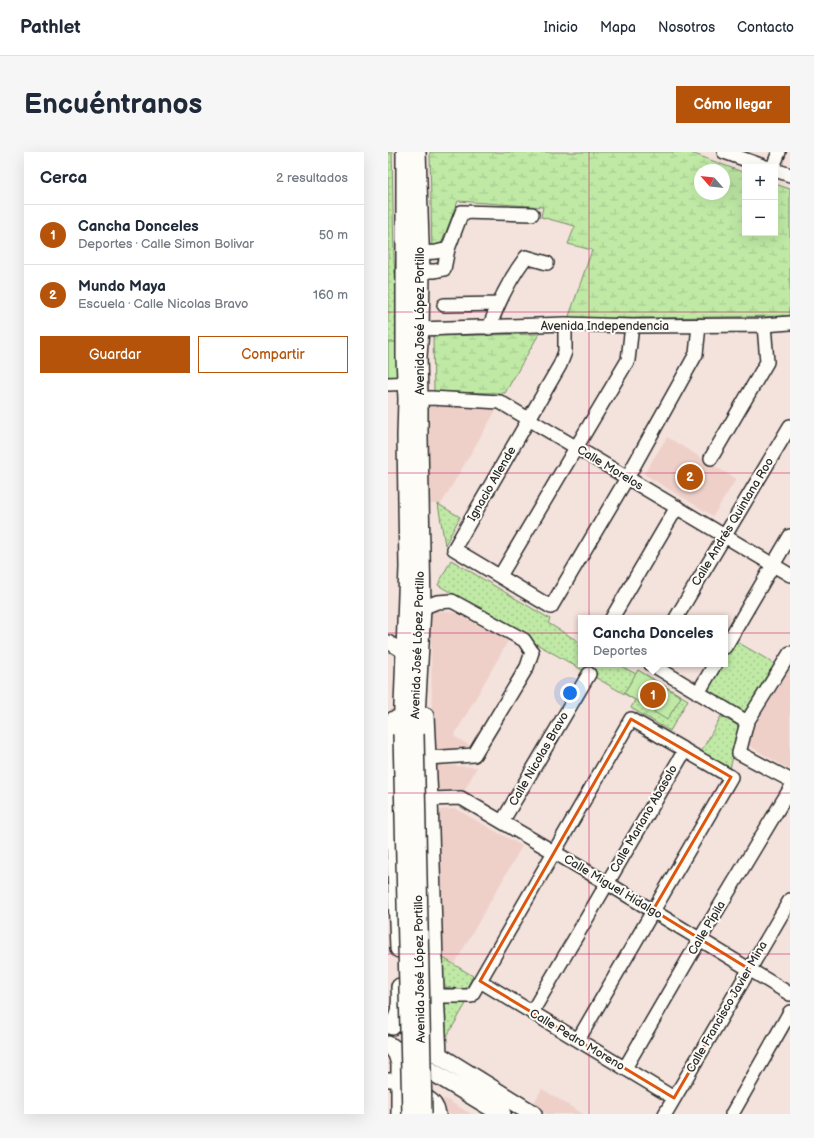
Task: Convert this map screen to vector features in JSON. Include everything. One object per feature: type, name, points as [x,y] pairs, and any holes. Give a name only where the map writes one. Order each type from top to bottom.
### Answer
[{"type":"main road","name":"Avenida José López Portillo","points":[[405,152],[405,357],[413,391],[419,438],[422,608],[412,651]]},
{"type":"main road","name":"Avenida José López Portillo","points":[[411,1114],[408,734],[412,651],[408,567],[406,436],[418,357],[420,329],[421,271],[417,152]]},
{"type":"main road","points":[[412,651],[426,733],[438,1055]]},
{"type":"main road","points":[[412,651],[394,725],[390,761],[392,860],[401,990],[401,1006],[397,1020],[390,1025],[533,1114]]},
{"type":"main road","name":"Avenida José López Portillo","points":[[408,734],[423,1114]]},
{"type":"main road","points":[[401,990],[404,997],[417,1004],[431,999],[435,994]]},
{"type":"main road","points":[[390,1046],[397,1054],[400,1064],[394,1080],[400,1114]]},
{"type":"main road","points":[[390,1046],[502,1114]]},
{"type":"main road","points":[[437,1114],[439,1099],[445,1093],[455,1091],[468,1093]]},
{"type":"main road","points":[[400,1114],[408,1101],[412,1098],[418,1097],[424,1097],[433,1103],[437,1114]]},
{"type":"street","points":[[724,152],[758,164]]},
{"type":"street","points":[[774,164],[779,152]]},
{"type":"street","points":[[778,171],[790,175]]},
{"type":"street","points":[[421,271],[435,271],[444,269],[448,249],[462,212],[532,214]]},
{"type":"street","points":[[420,253],[436,252],[448,249]]},
{"type":"street","points":[[488,328],[498,304],[518,268],[526,257],[547,263]]},
{"type":"street","points":[[444,305],[498,304]]},
{"type":"street","name":"Avenida Independencia","points":[[420,329],[488,328],[565,324],[699,326],[790,323]]},
{"type":"street","name":"Ignacio Allende","points":[[500,576],[454,549],[560,365],[565,352],[565,324]]},
{"type":"street","points":[[711,458],[767,362],[764,325]]},
{"type":"street","points":[[632,326],[628,360],[500,576],[551,607],[627,478],[696,354],[699,326]]},
{"type":"street","name":"Calle Morelos","points":[[388,384],[413,391],[500,402],[790,575]]},
{"type":"street","name":"Calle Andrés Quintana Roo","points":[[678,615],[790,426]]},
{"type":"street","points":[[614,615],[677,507]]},
{"type":"street","points":[[728,642],[790,536]]},
{"type":"street","points":[[422,608],[437,602],[452,601],[524,640],[532,652],[527,667],[474,755],[427,758]]},
{"type":"street","points":[[388,642],[412,651]]},
{"type":"street","points":[[790,653],[747,722],[739,753],[790,780]]},
{"type":"street","points":[[656,667],[747,722]]},
{"type":"street","points":[[698,693],[713,667]]},
{"type":"street","name":"Calle Nicolas Bravo","points":[[502,822],[589,674]]},
{"type":"street","points":[[435,994],[472,996],[631,719],[731,777],[578,1040]]},
{"type":"street","name":"Calle Mariano Abasolo","points":[[532,1012],[685,750]]},
{"type":"street","name":"Calle Pípila","points":[[625,1068],[790,789]]},
{"type":"street","name":"Calle Miguel Hidalgo","points":[[429,799],[461,798],[653,910],[790,994]]},
{"type":"street","name":"Calle Francisco Javier Mina","points":[[665,1114],[790,900]]},
{"type":"street","name":"Calle Pedro Moreno","points":[[480,981],[674,1098]]},
{"type":"street","points":[[732,1114],[790,1012]]},
{"type":"highlighted area","points":[[631,719],[731,777],[653,910],[749,969],[674,1098],[480,981]]},
{"type":"shaded area","points":[[499,405],[440,506],[438,504],[428,504],[426,407]]},
{"type":"shaded area","points":[[667,437],[736,479],[713,516],[644,474]]},
{"type":"shaded area","points":[[431,610],[456,613],[508,641],[454,736],[472,747],[470,751],[432,751]]},
{"type":"shaded area","points":[[790,666],[790,770],[745,743]]},
{"type":"shaded area","points":[[434,765],[477,767],[464,791],[435,791]]},
{"type":"shaded area","points":[[456,809],[522,846],[454,965],[440,956],[437,810]]},
{"type":"shaded area","points":[[542,1089],[583,1114],[546,1114],[532,1106]]},
{"type":"shaded area","points":[[444,1098],[471,1114],[443,1114]]},
{"type":"green space","points":[[388,152],[392,152],[394,260],[399,342],[388,377]]},
{"type":"green space","points":[[430,152],[689,152],[721,164],[694,164],[694,200],[730,200],[730,167],[742,172],[742,236],[778,236],[778,185],[790,189],[790,316],[568,319],[592,250],[568,244],[575,226],[541,217],[543,207],[458,201],[436,257],[432,257]]},
{"type":"green space","points":[[539,334],[505,393],[434,392],[433,336]]},
{"type":"green space","points":[[388,342],[399,342],[399,377],[388,377]]},
{"type":"green space","points":[[438,504],[460,517],[445,545]]},
{"type":"green space","points":[[451,560],[550,619],[548,623],[578,641],[578,667],[623,667],[636,674],[638,670],[688,700],[670,731],[631,708],[635,700],[528,639],[438,585]]},
{"type":"green space","points":[[734,640],[775,664],[747,713],[706,689],[718,667],[728,667],[728,651]]},
{"type":"green space","points":[[638,670],[681,697],[667,720],[624,693]]},
{"type":"green space","points":[[721,716],[740,727],[730,769],[701,752]]},
{"type":"green space","points":[[440,956],[473,976],[466,989],[440,987]]},
{"type":"green space","points":[[441,1001],[467,1002],[443,1043]]},
{"type":"place","name":"Mundo Maya","points":[[690,477]]},
{"type":"place","name":"Cancha Donceles","points":[[653,695]]}]
